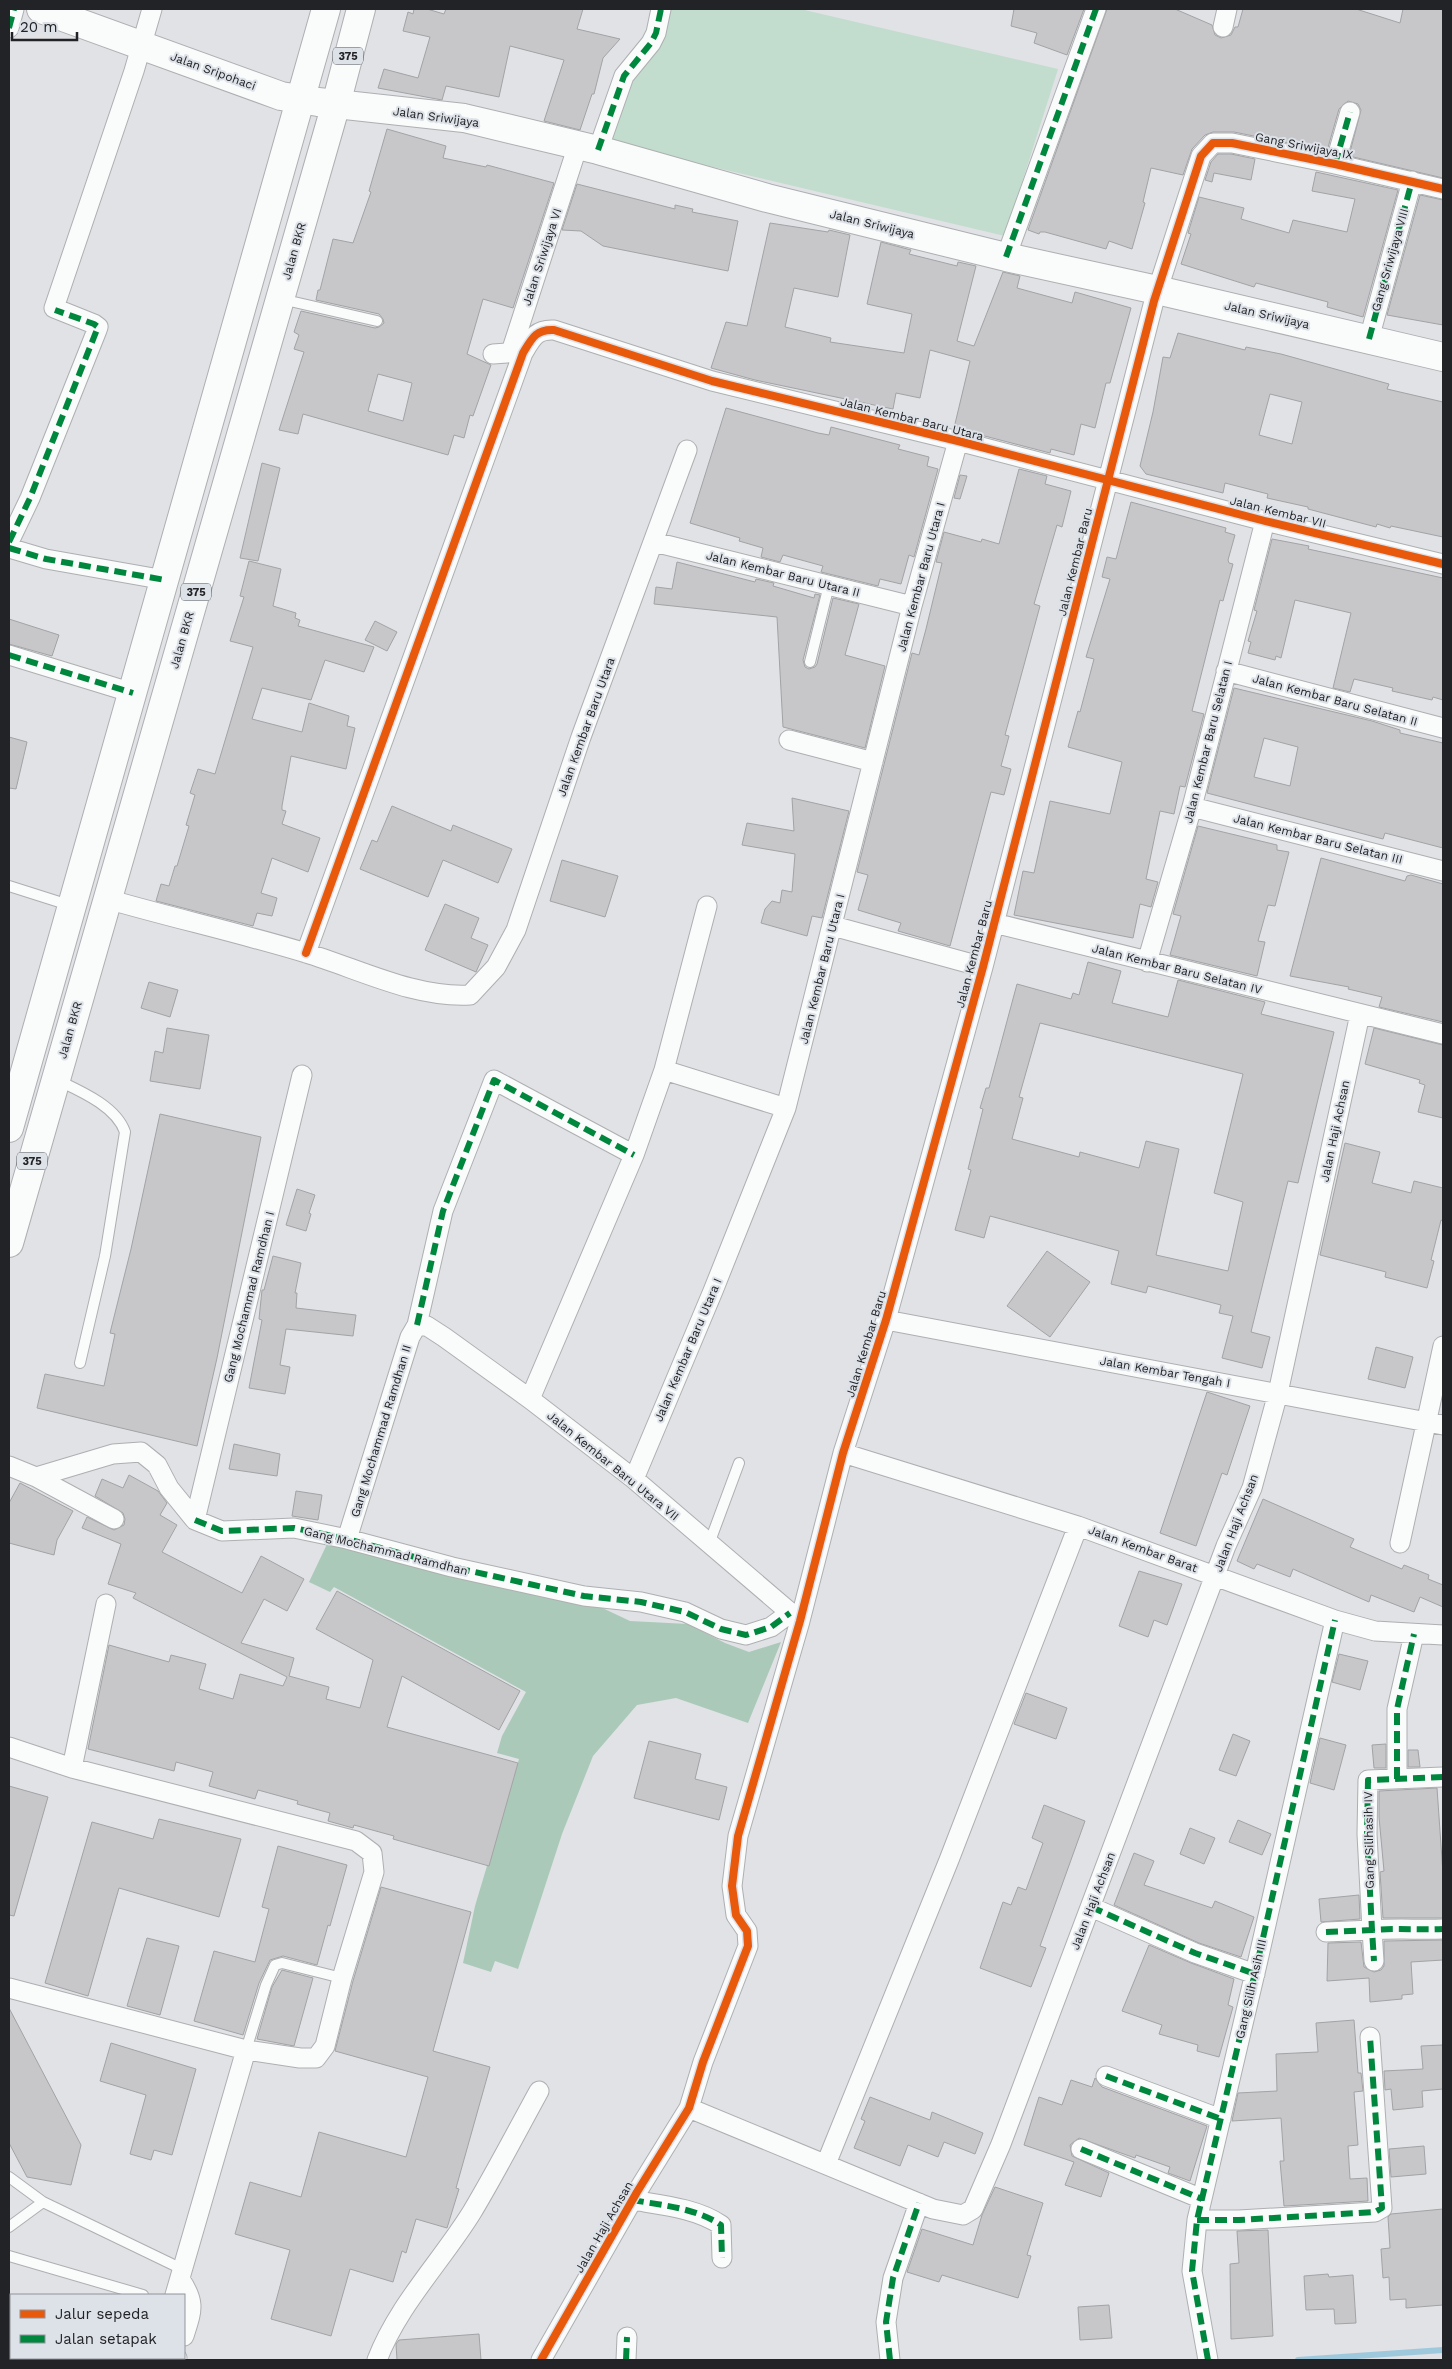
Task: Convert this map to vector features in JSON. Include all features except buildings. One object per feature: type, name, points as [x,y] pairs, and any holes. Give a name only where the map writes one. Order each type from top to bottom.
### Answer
[{"type":"main road","name":"Jalan Sripohaci","points":[[41,9],[281,96],[301,100]]},
{"type":"main road","name":"375","points":[[9,1128],[326,9]]},
{"type":"main road","name":"Jalan BKR","points":[[9,1243],[336,104],[361,9]]},
{"type":"main road","name":"Jalan Sriwijaya","points":[[301,100],[464,118],[588,148],[767,198],[1006,257],[1158,290],[1443,357]]},
{"type":"street","points":[[9,28],[14,9]]},
{"type":"street","points":[[9,542],[30,498],[98,327],[54,308],[142,45],[152,9]]},
{"type":"street","points":[[588,148],[624,76],[651,43],[656,33],[661,9]]},
{"type":"street","points":[[1006,257],[1096,9]]},
{"type":"street","points":[[1223,27],[1226,9]]},
{"type":"street","points":[[1335,164],[1350,112]]},
{"type":"street","name":"Gang Sriwijaya IX","points":[[1190,191],[1202,156],[1212,143],[1232,144],[1335,164],[1443,189]]},
{"type":"street","name":"Jalan Sriwijaya VI","points":[[493,354],[507,353],[512,349],[588,148]]},
{"type":"street","name":"Gang Sriwijaya VIII","points":[[1369,339],[1412,181]]},
{"type":"street","name":"Jalan Kembar Baru","points":[[689,2108],[703,2062],[748,1946],[747,1931],[736,1915],[732,1886],[738,1836],[795,1617],[843,1453],[886,1320],[983,967],[1107,480],[1158,290],[1190,191]]},
{"type":"street","name":"Jalan Kembar Baru Utara","points":[[687,450],[581,737],[516,930],[496,967],[470,995],[450,996],[425,992],[306,953],[523,352],[536,333],[544,329],[554,330],[712,381],[1107,480]]},
{"type":"street","name":"Jalan Kembar Baru Utara I","points":[[634,1479],[713,1291],[786,1108],[912,606],[958,442]]},
{"type":"street","name":"Jalan Kembar VII","points":[[1107,480],[1443,564]]},
{"type":"street","name":"Jalan Kembar Baru Selatan I","points":[[1146,962],[1192,807],[1265,521]]},
{"type":"street","name":"Jalan Kembar Baru Utara II","points":[[654,542],[912,606]]},
{"type":"street","points":[[9,548],[46,559],[165,580]]},
{"type":"street","points":[[9,655],[133,693]]},
{"type":"street","name":"Jalan Kembar Baru Selatan II","points":[[1226,672],[1443,728]]},
{"type":"street","points":[[788,740],[874,762]]},
{"type":"street","name":"Jalan Kembar Baru Selatan III","points":[[1192,807],[1443,871]]},
{"type":"street","points":[[107,899],[306,953]]},
{"type":"street","points":[[530,1399],[634,1155],[664,1070],[707,906]]},
{"type":"street","name":"Jalan Kembar Baru Selatan IV","points":[[994,923],[1443,1034]]},
{"type":"street","points":[[833,926],[983,967]]},
{"type":"street","name":"Jalan Haji Achsan","points":[[541,2360],[632,2200],[689,2108],[933,2208],[963,2214],[973,2209],[1000,2144],[1091,1906],[1226,1546],[1252,1488],[1278,1393],[1360,1014]]},
{"type":"street","points":[[664,1070],[786,1108]]},
{"type":"street","name":"Gang Mochammad Ramdhan I","points":[[195,1520],[302,1075]]},
{"type":"street","name":"Gang Mochammad Ramdhan II","points":[[347,1539],[410,1337],[417,1325],[443,1211],[494,1080],[634,1155]]},
{"type":"street","name":"Jalan Kembar Tengah I","points":[[886,1320],[1436,1424]]},
{"type":"street","name":"Jalan Kembar Baru Utara VII","points":[[417,1325],[427,1326],[444,1337],[530,1399],[634,1479],[795,1617]]},
{"type":"street","points":[[1400,1543],[1436,1424],[1443,1346]]},
{"type":"street","name":"Gang Mochammad Ramdhan","points":[[36,1477],[114,1454],[141,1452],[157,1465],[170,1488],[195,1520],[222,1531],[294,1528],[347,1539],[452,1567],[584,1596],[640,1602],[684,1612],[721,1628],[746,1635],[795,1617]]},
{"type":"street","name":"Jalan Kembar Barat","points":[[843,1453],[1078,1526],[1335,1620],[1375,1631],[1443,1635]]},
{"type":"street","points":[[9,1466],[36,1477],[114,1519]]},
{"type":"street","points":[[826,2164],[949,1860],[1078,1526]]},
{"type":"street","points":[[72,1768],[106,1604]]},
{"type":"street","name":"Gang Silih Asih III","points":[[1208,2360],[1192,2270],[1197,2220],[1335,1620]]},
{"type":"street","points":[[1397,1779],[1397,1709],[1414,1634]]},
{"type":"street","points":[[9,1747],[72,1768],[356,1841],[372,1854],[374,1872],[342,1978],[325,2046],[316,2058],[246,2050],[9,1988]]},
{"type":"street","name":"Gang Silihasih IV","points":[[1374,1961],[1367,1834],[1368,1780],[1443,1777]]},
{"type":"street","points":[[1091,1906],[1195,1953],[1255,1974]]},
{"type":"street","points":[[1326,1932],[1402,1928],[1409,1931],[1443,1929]]},
{"type":"street","points":[[1197,2220],[1282,2218],[1375,2212],[1382,2208],[1370,2037]]},
{"type":"street","points":[[185,2333],[193,2310],[190,2294],[179,2281],[246,2050]]},
{"type":"street","points":[[1106,2076],[1221,2119]]},
{"type":"street","points":[[377,2360],[404,2306],[471,2212],[539,2091]]},
{"type":"street","points":[[1081,2149],[1202,2199]]},
{"type":"street","points":[[632,2200],[667,2206],[711,2218],[721,2225],[722,2258]]},
{"type":"street","points":[[890,2360],[886,2322],[893,2278],[919,2203]]},
{"type":"street","points":[[626,2337],[626,2360]]},
{"type":"lane","points":[[280,298],[377,321]]},
{"type":"lane","points":[[810,662],[829,585]]},
{"type":"lane","points":[[9,886],[72,907]]},
{"type":"lane","points":[[56,1079],[96,1101],[121,1121],[125,1132],[105,1256],[80,1363]]},
{"type":"lane","points":[[708,1544],[740,1463]]},
{"type":"lane","points":[[246,2050],[266,1985],[275,1965],[282,1963],[342,1978]]},
{"type":"lane","points":[[9,2176],[43,2202],[179,2281]]},
{"type":"lane","points":[[9,2227],[43,2202]]},
{"type":"lane","points":[[9,2256],[137,2294]]},
{"type":"green space","points":[[669,9],[800,9],[1058,69],[1005,236],[608,142],[632,75]]},
{"type":"green space","points":[[328,1542],[596,1605],[630,1621],[688,1624],[725,1643],[749,1652],[781,1642],[748,1723],[676,1698],[637,1705],[593,1756],[562,1834],[518,1969],[495,1961],[491,1972],[463,1963],[475,1906],[519,1759],[497,1753],[502,1736],[526,1692],[334,1587],[330,1592],[309,1582]]},
{"type":"green space","points":[[9,2337],[10,2359],[144,2359],[144,2360],[9,2360]]},
{"type":"waterway","points":[[1298,2360],[1443,2350]]},
{"type":"marked path","points":[[9,28],[14,9]]},
{"type":"marked path","points":[[598,150],[624,76],[651,43],[656,33],[661,9]]},
{"type":"marked path","points":[[1006,257],[1096,9]]},
{"type":"marked path","points":[[1335,164],[1350,112]]},
{"type":"marked path","points":[[1369,339],[1412,181]]},
{"type":"marked path","points":[[9,542],[30,498],[98,327],[55,310]]},
{"type":"marked path","points":[[9,548],[46,559],[165,580]]},
{"type":"marked path","points":[[9,655],[133,693]]},
{"type":"marked path","points":[[417,1325],[443,1211],[494,1080],[634,1155]]},
{"type":"marked path","points":[[195,1520],[222,1531],[294,1528],[347,1539],[452,1567],[584,1596],[641,1602],[685,1612],[721,1629],[746,1635],[771,1627],[790,1613]]},
{"type":"marked path","points":[[1208,2360],[1192,2271],[1197,2220],[1335,1620]]},
{"type":"marked path","points":[[1397,1779],[1397,1709],[1414,1634]]},
{"type":"marked path","points":[[1443,1777],[1368,1780],[1367,1834],[1372,1930],[1443,1929]]},
{"type":"marked path","points":[[1091,1907],[1195,1953],[1255,1974]]},
{"type":"marked path","points":[[1326,1932],[1372,1930],[1374,1961]]},
{"type":"marked path","points":[[1197,2220],[1239,2220],[1375,2212],[1382,2208],[1370,2037]]},
{"type":"marked path","points":[[1106,2076],[1221,2119]]},
{"type":"marked path","points":[[1081,2149],[1202,2199]]},
{"type":"marked path","points":[[632,2200],[689,2211],[721,2225],[722,2258]]},
{"type":"marked path","points":[[890,2360],[886,2322],[893,2278],[919,2203]]},
{"type":"marked path","points":[[626,2360],[627,2337]]},
{"type":"cycle path","points":[[541,2360],[637,2192],[689,2108],[703,2062],[748,1946],[747,1931],[736,1915],[732,1886],[738,1836],[800,1621],[843,1453],[886,1320],[983,967],[1154,301],[1201,156],[1213,143],[1232,143],[1443,189]]},
{"type":"cycle path","points":[[306,953],[523,353],[532,339],[543,331],[554,330],[712,381],[958,441],[1265,521],[1443,564]]}]
